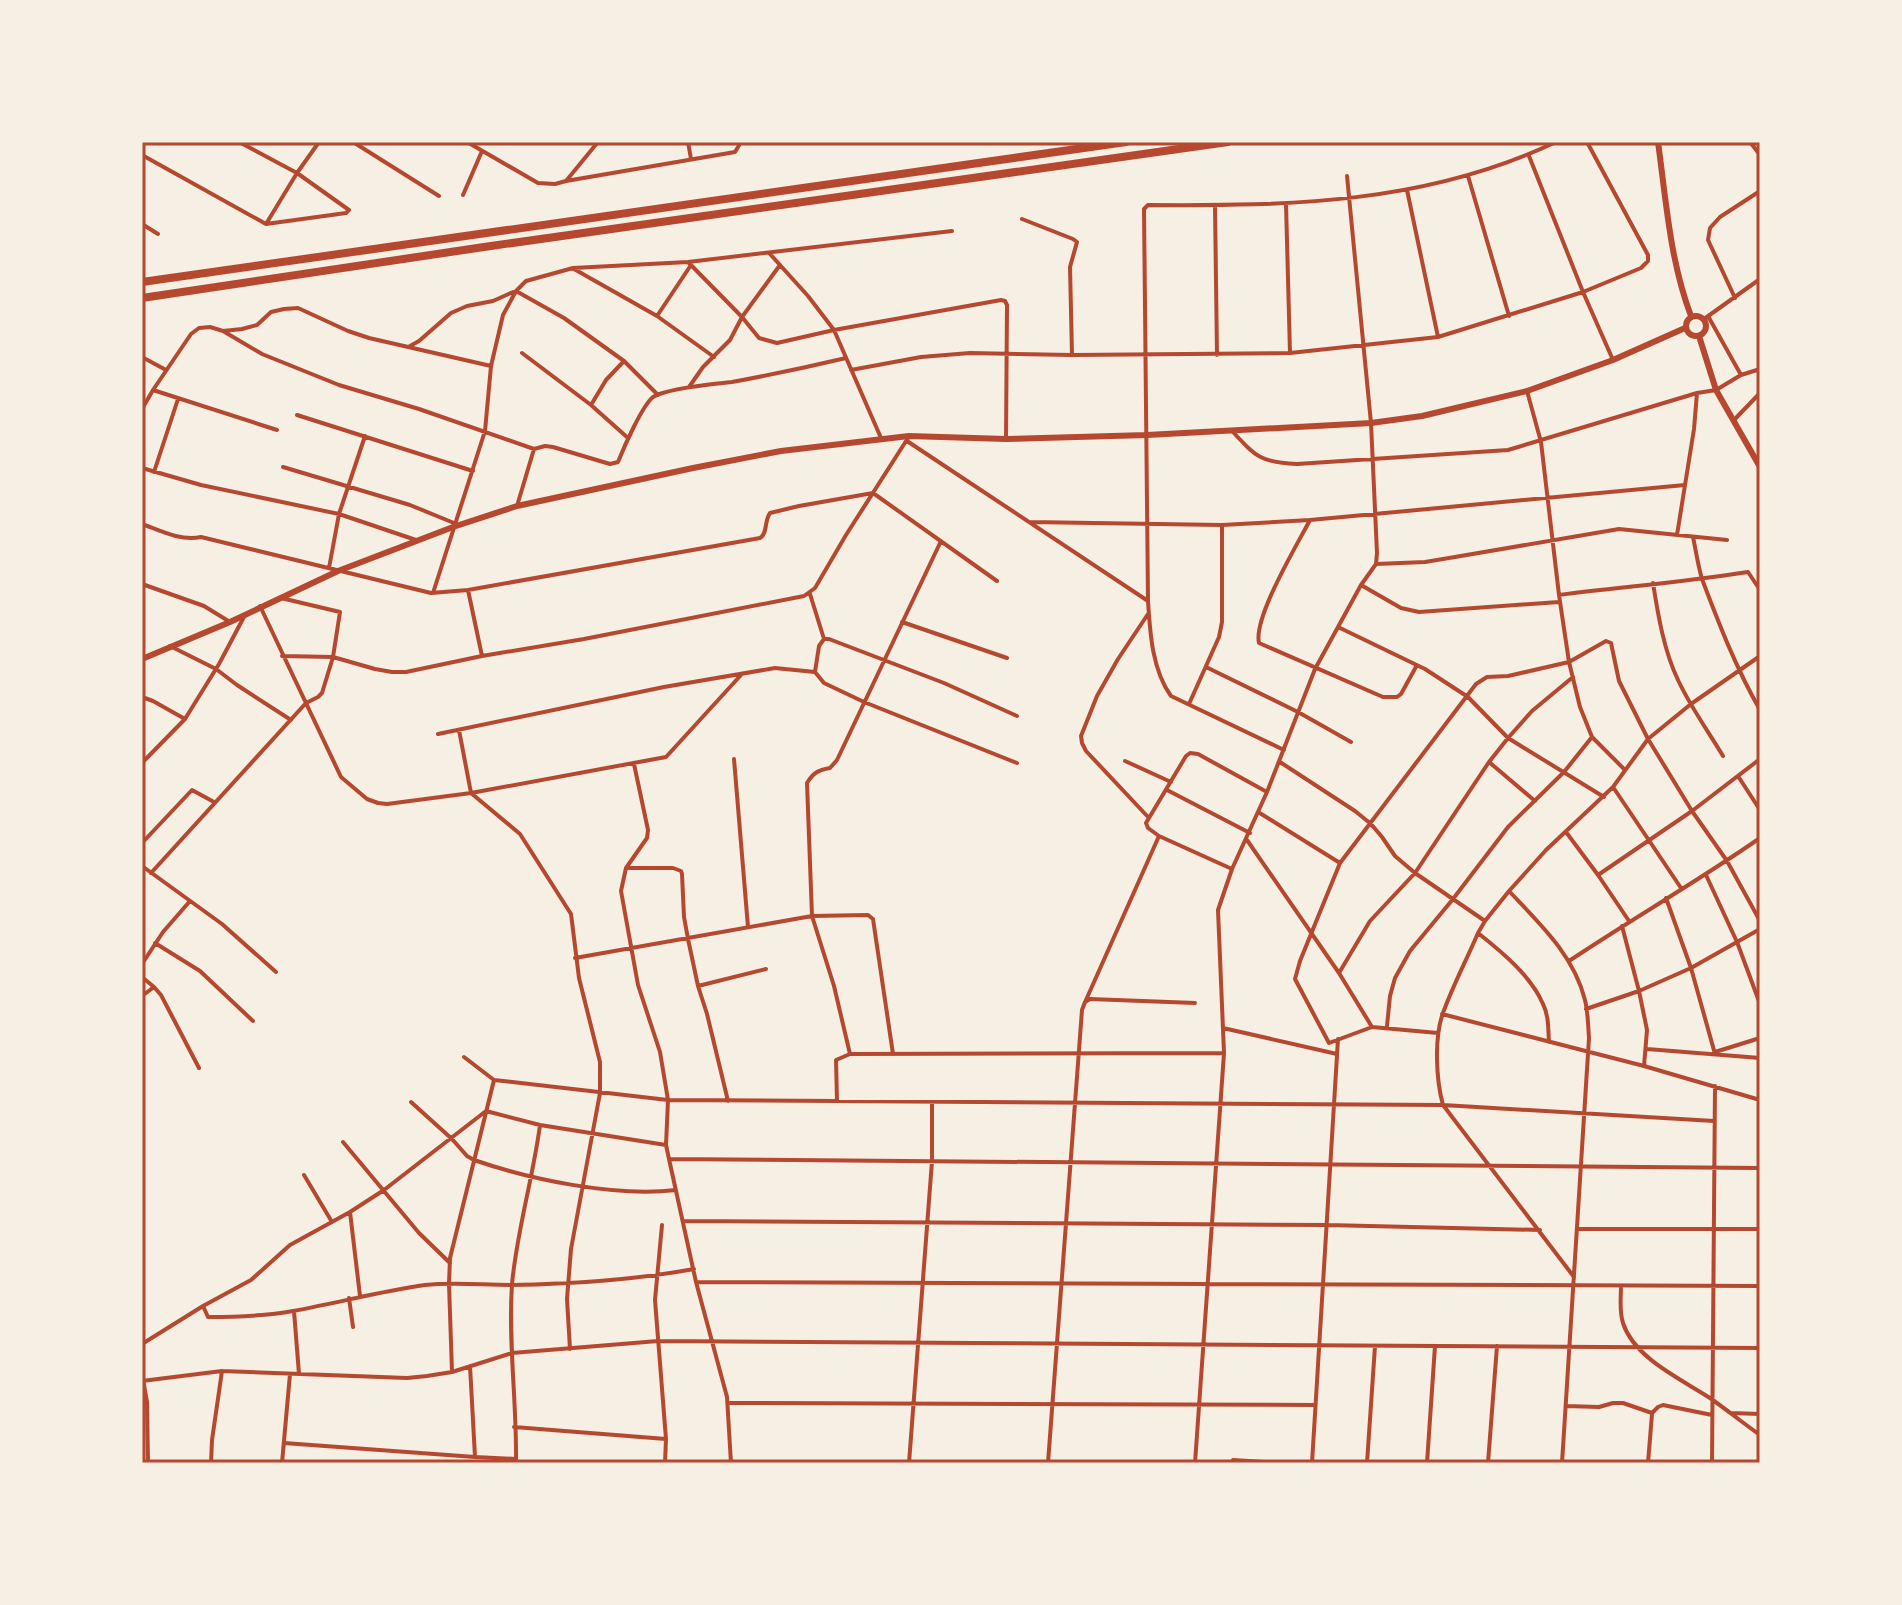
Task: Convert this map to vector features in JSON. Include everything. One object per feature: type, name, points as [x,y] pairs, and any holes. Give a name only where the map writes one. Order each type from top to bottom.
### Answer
[{"type":"highway","points":[[142,282],[1126,142]]},
{"type":"highway","points":[[142,298],[1228,142]]},
{"type":"street","points":[[142,155],[266,224],[349,212],[297,173],[239,142]]},
{"type":"street","points":[[266,224],[319,142]]},
{"type":"street","points":[[353,142],[439,196]]},
{"type":"street","points":[[586,142],[594,148]]},
{"type":"street","points":[[566,181],[598,142]]},
{"type":"street","points":[[688,142],[691,160]]},
{"type":"street","points":[[471,143],[538,183],[555,184],[735,152],[741,142]]},
{"type":"street","points":[[1284,750],[1171,696],[1156,662],[1148,601],[1144,209],[1148,205],[1286,204],[1407,190],[1468,176],[1556,142]]},
{"type":"street","points":[[851,370],[921,357],[970,353],[1290,353],[1438,337],[1509,316],[1583,292],[1641,268],[1648,261],[1648,255],[1587,142]]},
{"type":"street","points":[[1658,142],[1672,244],[1691,316]]},
{"type":"street","points":[[1750,142],[1760,155]]},
{"type":"street","points":[[463,195],[482,151]]},
{"type":"street","points":[[1528,155],[1613,360]]},
{"type":"street","points":[[1195,1463],[1224,1053],[1218,910],[1315,669],[1361,585],[1376,564],[1371,423],[1347,176]]},
{"type":"street","points":[[1468,176],[1509,316]]},
{"type":"street","points":[[1407,190],[1438,337]]},
{"type":"street","points":[[1735,298],[1708,240],[1710,228],[1713,222],[1760,191]]},
{"type":"street","points":[[1286,204],[1290,353]]},
{"type":"street","points":[[1215,206],[1217,355]]},
{"type":"street","points":[[1022,219],[1077,242],[1070,267],[1072,355]]},
{"type":"street","points":[[142,224],[158,234]]},
{"type":"street","points":[[433,593],[485,431],[491,366],[503,315],[516,291],[526,281],[573,268],[689,264],[952,231]]},
{"type":"street","points":[[769,254],[834,330],[881,438]]},
{"type":"street","points":[[657,316],[689,264]]},
{"type":"street","points":[[689,264],[759,338],[777,343],[1001,300],[1007,305],[1006,439]]},
{"type":"street","points":[[689,387],[703,367],[730,340],[742,317],[780,265]]},
{"type":"street","points":[[573,268],[657,316],[714,357]]},
{"type":"street","points":[[1706,318],[1760,279]]},
{"type":"street","points":[[409,347],[451,313],[516,291]]},
{"type":"street","points":[[516,291],[564,318],[624,361],[658,395]]},
{"type":"street","points":[[223,331],[257,325],[271,312],[298,308],[348,331],[491,366]]},
{"type":"street","points":[[1685,328],[1691,316],[1706,318],[1741,375]]},
{"type":"street","points":[[1699,336],[1706,329],[1706,318]]},
{"type":"street","points":[[142,409],[191,334],[199,328],[210,327],[223,331],[262,354],[339,385],[534,449],[553,447],[614,464],[618,462],[650,401],[658,395],[689,387],[793,371],[846,358]]},
{"type":"street","points":[[142,659],[338,571],[454,525],[517,506],[781,451],[881,438],[1006,439],[1147,435],[1371,423],[1448,411],[1527,391],[1613,360],[1685,328]]},
{"type":"street","points":[[1685,328],[1699,336]]},
{"type":"street","points":[[1699,336],[1716,390],[1760,467]]},
{"type":"street","points":[[522,353],[591,405],[628,438]]},
{"type":"street","points":[[142,357],[166,370]]},
{"type":"street","points":[[591,405],[606,380],[624,361]]},
{"type":"street","points":[[1233,432],[1253,453],[1264,460],[1278,463],[1508,450],[1716,390],[1741,375],[1760,369]]},
{"type":"street","points":[[153,390],[277,430]]},
{"type":"street","points":[[1527,391],[1541,442],[1560,602],[1580,707],[1592,737],[1625,770]]},
{"type":"street","points":[[1677,535],[1697,393]]},
{"type":"street","points":[[1734,421],[1760,393]]},
{"type":"street","points":[[154,472],[178,399]]},
{"type":"street","points":[[297,415],[473,471]]},
{"type":"street","points":[[329,568],[339,514],[365,436]]},
{"type":"street","points":[[282,656],[333,657],[392,672],[406,672],[810,594],[908,438]]},
{"type":"street","points":[[908,438],[1148,601]]},
{"type":"street","points":[[517,506],[534,449]]},
{"type":"street","points":[[283,467],[410,505],[454,525]]},
{"type":"street","points":[[142,468],[201,485],[339,514],[416,540]]},
{"type":"street","points":[[1029,522],[1222,525],[1310,520],[1685,485]]},
{"type":"street","points":[[142,524],[181,538],[201,537],[433,593],[468,590],[760,538],[770,513],[873,493],[997,581]]},
{"type":"street","points":[[1310,520],[1267,605],[1257,636],[1259,643],[1372,694],[1390,698],[1401,694],[1417,665]]},
{"type":"street","points":[[1189,704],[1219,637],[1222,622],[1222,525]]},
{"type":"street","points":[[1376,564],[1425,562],[1619,529],[1727,540]]},
{"type":"street","points":[[1693,537],[1702,579],[1718,624],[1760,710]]},
{"type":"street","points":[[850,1054],[834,986],[812,916],[807,783],[812,775],[830,768],[837,760],[941,541]]},
{"type":"street","points":[[1559,595],[1748,572],[1759,588]]},
{"type":"street","points":[[1653,583],[1658,615],[1673,668],[1723,756]]},
{"type":"street","points":[[142,584],[204,606],[230,622]]},
{"type":"street","points":[[1361,585],[1401,608],[1419,612],[1560,602]]},
{"type":"street","points":[[468,590],[482,656]]},
{"type":"street","points":[[810,594],[824,639]]},
{"type":"street","points":[[151,873],[306,703],[322,693],[333,657],[340,611],[279,597]]},
{"type":"street","points":[[260,606],[341,777],[367,799],[378,803],[471,793],[666,757],[741,675]]},
{"type":"street","points":[[1149,612],[1097,696],[1081,736],[1086,751],[1149,818]]},
{"type":"street","points":[[142,763],[185,719],[245,614]]},
{"type":"street","points":[[902,622],[1007,658]]},
{"type":"street","points":[[1338,627],[1425,669],[1468,697],[1508,738],[1604,797]]},
{"type":"street","points":[[824,639],[944,683],[1017,716]]},
{"type":"street","points":[[815,672],[819,646],[824,639]]},
{"type":"street","points":[[1438,1033],[1372,1027],[1329,1043],[1296,984],[1297,971],[1340,863],[1476,684],[1487,677],[1508,676],[1569,662],[1606,641],[1611,643],[1619,681],[1648,739],[1727,861],[1760,921]]},
{"type":"street","points":[[170,646],[216,669],[291,720]]},
{"type":"street","points":[[1574,1277],[1443,1105],[1439,1089],[1438,1033],[1442,1014],[1478,933],[1509,891],[1546,850],[1604,797],[1648,739],[1691,704],[1760,656]]},
{"type":"street","points":[[1206,667],[1351,742]]},
{"type":"street","points":[[438,734],[664,687],[775,668],[815,672],[824,683],[864,702],[1017,763]]},
{"type":"street","points":[[1339,973],[1370,921],[1415,873],[1489,762],[1532,711],[1573,677]]},
{"type":"street","points":[[142,697],[185,719]]},
{"type":"street","points":[[459,730],[471,793],[520,834],[571,914],[575,958],[599,1052],[600,1093],[571,1249],[568,1282],[570,1349]]},
{"type":"street","points":[[1387,1027],[1390,996],[1399,968],[1410,951],[1508,827],[1564,772],[1592,737]]},
{"type":"street","points":[[1232,869],[1159,836],[1146,823],[1190,753],[1267,792]]},
{"type":"street","points":[[734,759],[748,927]]},
{"type":"street","points":[[1598,875],[1692,811],[1760,759]]},
{"type":"street","points":[[1125,761],[1171,782]]},
{"type":"street","points":[[1279,762],[1355,811],[1371,824],[1395,856],[1415,873],[1485,921]]},
{"type":"street","points":[[1489,762],[1535,801]]},
{"type":"street","points":[[634,764],[648,830],[647,838],[626,868],[621,891],[642,1000],[660,1052],[668,1100],[666,1145],[696,1282],[728,1403],[731,1463]]},
{"type":"street","points":[[1738,776],[1760,810]]},
{"type":"street","points":[[1613,787],[1682,888]]},
{"type":"street","points":[[142,843],[192,790],[214,802]]},
{"type":"street","points":[[1167,790],[1250,833]]},
{"type":"street","points":[[1258,812],[1340,863]]},
{"type":"street","points":[[1566,832],[1629,921]]},
{"type":"street","points":[[1048,1463],[1082,1010],[1159,836]]},
{"type":"street","points":[[1569,961],[1760,838]]},
{"type":"street","points":[[1247,840],[1312,932],[1372,1027]]},
{"type":"street","points":[[142,866],[222,924],[276,972]]},
{"type":"street","points":[[626,868],[673,868],[681,871],[688,939],[728,1101]]},
{"type":"street","points":[[1706,875],[1737,942],[1760,1004]]},
{"type":"street","points":[[1509,891],[1569,961],[1586,1009],[1589,1052],[1562,1463]]},
{"type":"street","points":[[1666,898],[1691,968],[1715,1053]]},
{"type":"street","points":[[142,964],[190,901]]},
{"type":"street","points":[[575,958],[812,916],[868,915],[873,919],[893,1054]]},
{"type":"street","points":[[1622,926],[1647,1030],[1644,1066]]},
{"type":"street","points":[[1586,1009],[1639,991],[1691,968],[1760,929]]},
{"type":"street","points":[[1478,933],[1498,949],[1537,993],[1546,1012],[1549,1042]]},
{"type":"street","points":[[155,943],[200,971],[253,1021]]},
{"type":"street","points":[[698,986],[766,969]]},
{"type":"street","points":[[142,977],[161,995],[199,1068]]},
{"type":"street","points":[[142,996],[154,987]]},
{"type":"street","points":[[1085,1002],[1098,999],[1195,1003]]},
{"type":"street","points":[[1442,1014],[1644,1066],[1760,1100]]},
{"type":"street","points":[[1223,1028],[1337,1054]]},
{"type":"street","points":[[1715,1053],[1760,1038]]},
{"type":"street","points":[[1338,1039],[1312,1462],[1399,1463]]},
{"type":"street","points":[[1646,1049],[1760,1058]]},
{"type":"street","points":[[837,1101],[836,1060],[850,1054],[1224,1053]]},
{"type":"street","points":[[464,1057],[494,1080],[668,1100],[1443,1105],[1714,1121]]},
{"type":"street","points":[[452,1372],[450,1263],[494,1080]]},
{"type":"street","points":[[1712,1463],[1715,1086]]},
{"type":"street","points":[[411,1102],[474,1160],[531,1176],[584,1186],[646,1192],[676,1190]]},
{"type":"street","points":[[909,1463],[932,1161],[932,1102]]},
{"type":"street","points":[[486,1111],[540,1125],[666,1145]]},
{"type":"street","points":[[142,1344],[251,1280],[290,1245],[384,1190],[486,1111]]},
{"type":"street","points":[[284,1443],[516,1461],[512,1285],[540,1125]]},
{"type":"street","points":[[343,1142],[419,1233],[450,1263]]},
{"type":"street","points":[[669,1159],[1760,1168]]},
{"type":"street","points":[[304,1175],[332,1222]]},
{"type":"street","points":[[350,1212],[360,1296]]},
{"type":"street","points":[[684,1221],[1327,1225],[1540,1230]]},
{"type":"street","points":[[662,1225],[655,1300],[666,1439],[665,1463]]},
{"type":"street","points":[[1578,1229],[1760,1229]]},
{"type":"street","points":[[203,1306],[210,1317],[294,1311],[426,1285],[568,1282],[694,1269]]},
{"type":"street","points":[[696,1282],[1760,1286]]},
{"type":"street","points":[[1621,1286],[1621,1314],[1631,1340],[1657,1364],[1760,1435]]},
{"type":"street","points":[[349,1298],[353,1327]]},
{"type":"street","points":[[294,1311],[299,1374]]},
{"type":"street","points":[[143,1381],[222,1371],[407,1378],[452,1372],[512,1353],[658,1341],[1760,1348]]},
{"type":"street","points":[[1367,1463],[1375,1346]]},
{"type":"street","points":[[1427,1463],[1435,1346]]},
{"type":"street","points":[[1488,1463],[1497,1346]]},
{"type":"street","points":[[470,1366],[475,1457]]},
{"type":"street","points":[[211,1463],[222,1371]]},
{"type":"street","points":[[142,1373],[147,1402],[148,1463]]},
{"type":"street","points":[[282,1463],[290,1373]]},
{"type":"street","points":[[728,1403],[1315,1405]]},
{"type":"street","points":[[1566,1406],[1599,1407],[1623,1403],[1652,1413]]},
{"type":"street","points":[[1648,1463],[1652,1413],[1658,1407],[1663,1405],[1712,1415]]},
{"type":"street","points":[[1728,1413],[1760,1414]]},
{"type":"street","points":[[514,1427],[666,1439]]},
{"type":"street","points":[[1233,1460],[1279,1463]]}]
